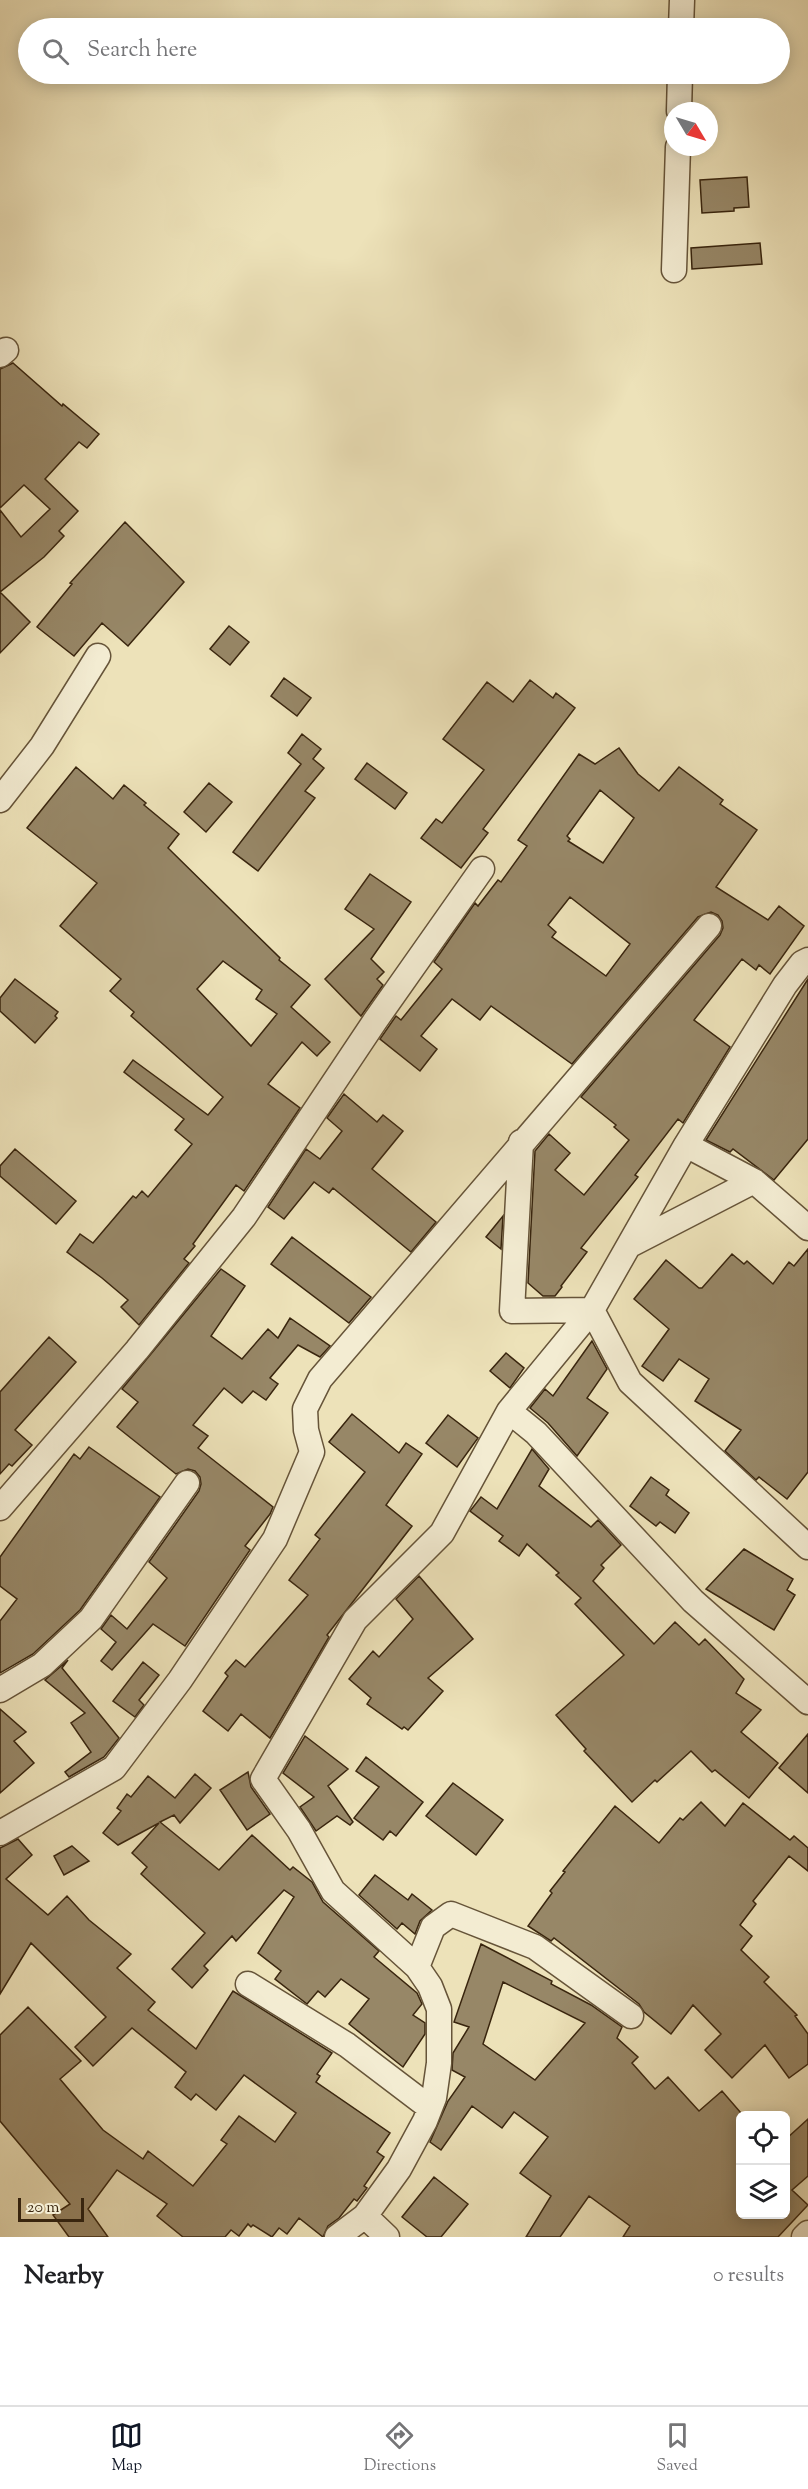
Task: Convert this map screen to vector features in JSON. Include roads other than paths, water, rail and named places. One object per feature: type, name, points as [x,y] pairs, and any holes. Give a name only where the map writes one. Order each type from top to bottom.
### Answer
[{"type":"street","points":[[681,18],[682,0]]},
{"type":"street","points":[[679,102],[680,84]]},
{"type":"street","points":[[674,270],[678,156]]},
{"type":"street","points":[[0,800],[42,747],[98,656]]},
{"type":"street","points":[[0,1508],[137,1350],[244,1217],[375,1021],[482,869]]},
{"type":"street","points":[[0,1833],[114,1768],[148,1725],[275,1539],[312,1452],[306,1430],[305,1409],[320,1379],[521,1142],[709,926]]},
{"type":"street","points":[[337,2237],[365,2216],[399,2169],[430,2108],[434,2098],[439,2063],[439,2009],[430,1986],[417,1967],[333,1891],[299,1830],[262,1779],[355,1620],[442,1533],[509,1411],[592,1310],[686,1145],[785,985],[802,963],[808,960]]},
{"type":"street","points":[[521,1142],[512,1311],[592,1310]]},
{"type":"street","points":[[686,1145],[754,1181],[808,1228]]},
{"type":"street","points":[[630,1245],[754,1181]]},
{"type":"street","points":[[592,1310],[630,1382],[808,1548]]},
{"type":"street","points":[[509,1411],[536,1433],[693,1601],[808,1702]]},
{"type":"street","points":[[0,1690],[42,1665],[91,1619],[187,1483]]},
{"type":"street","points":[[417,1967],[433,1927],[451,1914],[535,1947],[631,2016]]},
{"type":"street","points":[[248,1984],[347,2045],[430,2108]]},
{"type":"street","points":[[365,2216],[387,2237]]},
{"type":"street","points":[[804,2237],[808,2233]]}]
